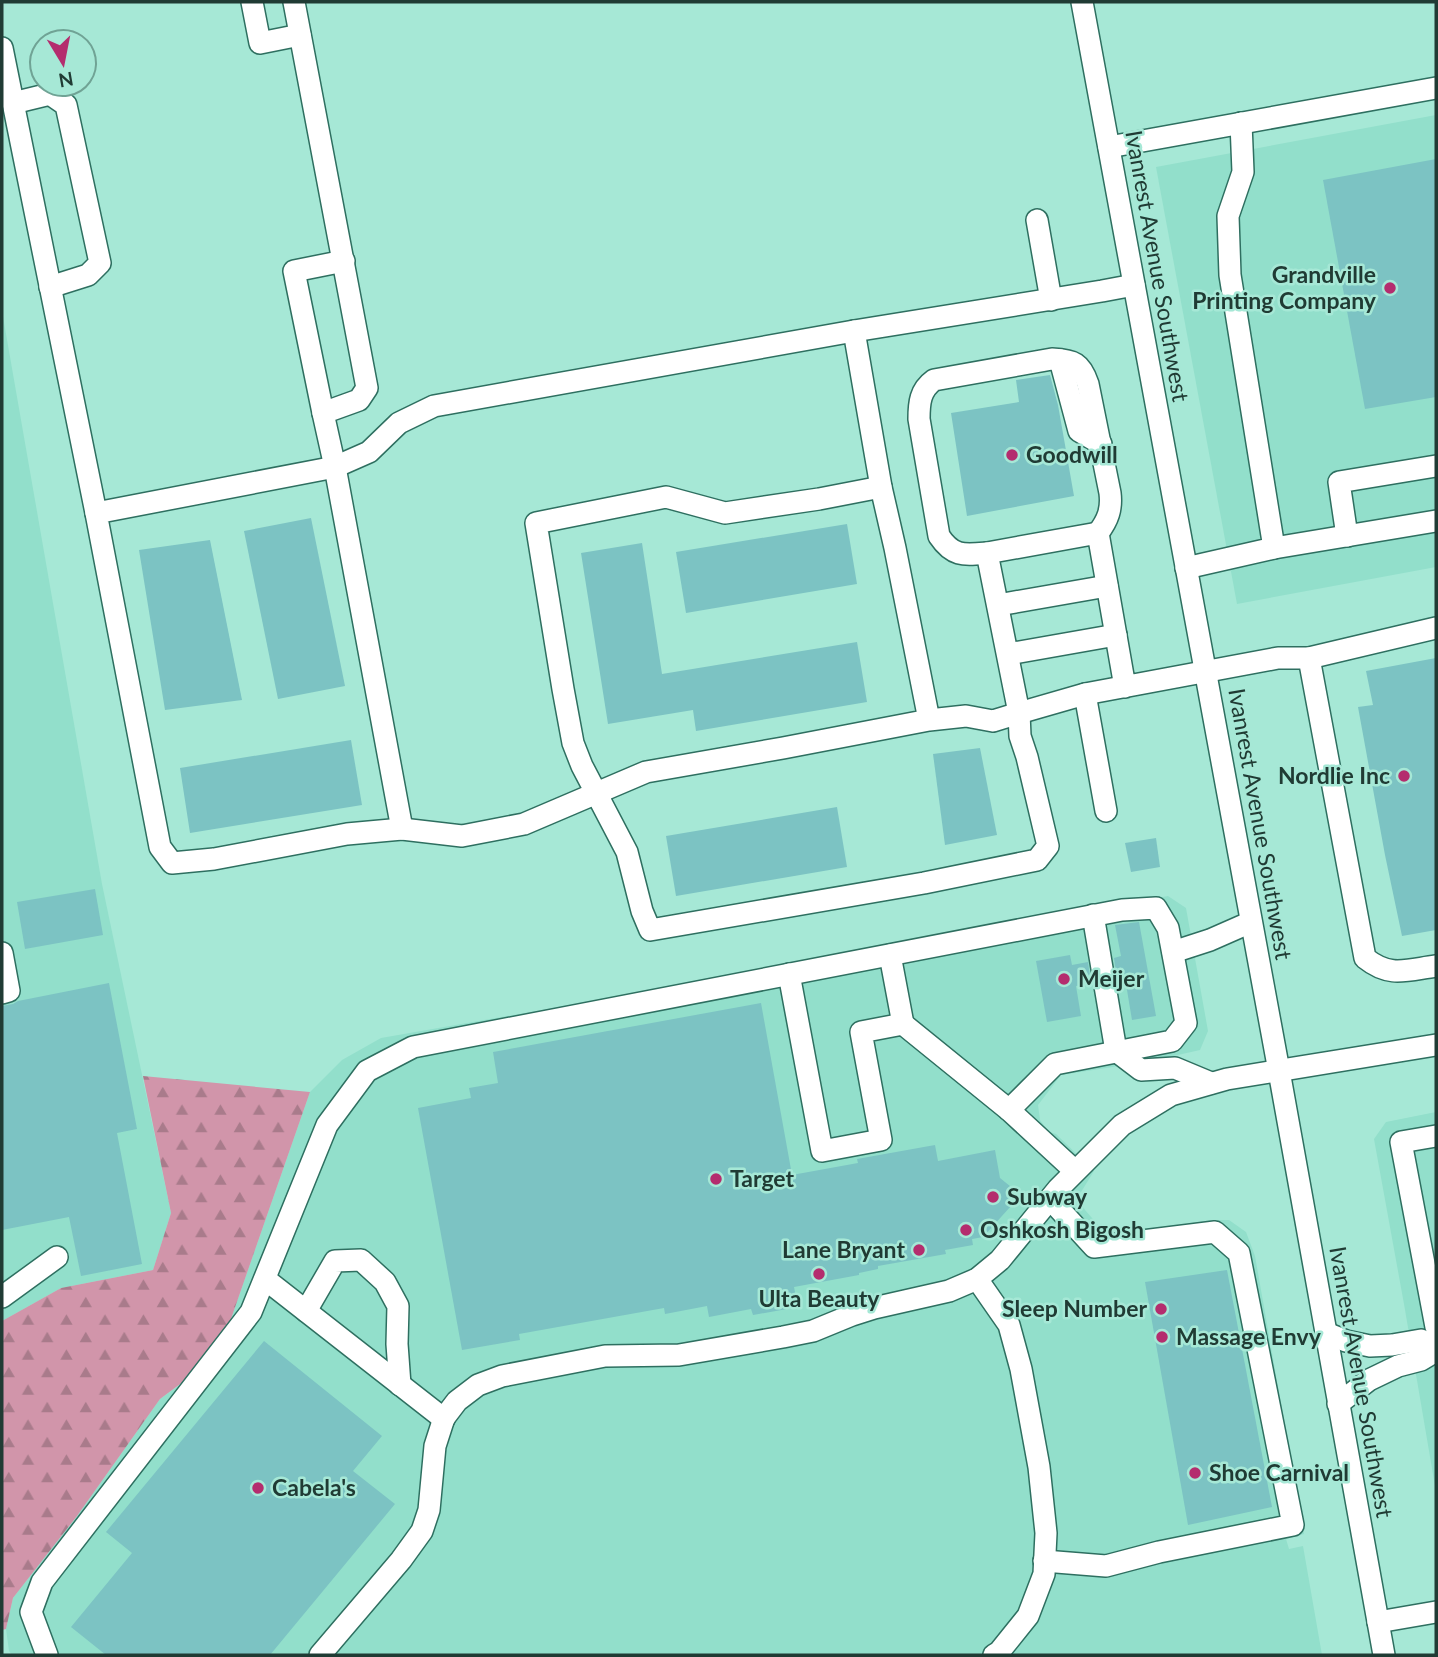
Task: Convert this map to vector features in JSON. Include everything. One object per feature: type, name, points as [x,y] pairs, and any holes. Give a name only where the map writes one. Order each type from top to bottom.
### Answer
[{"type":"street","points":[[251,2],[260,43],[300,35]]},
{"type":"street","points":[[294,2],[367,388],[359,400],[323,413]]},
{"type":"street","name":"Ivanrest Avenue Southwest","points":[[1082,2],[1384,1655]]},
{"type":"street","points":[[2,48],[160,847],[172,863],[214,859],[347,834],[402,829],[461,836],[524,824],[646,772],[929,720],[965,716],[993,721],[1085,694],[1278,658],[1309,658],[1436,628]]},
{"type":"street","points":[[1109,147],[1436,88]]},
{"type":"street","points":[[13,103],[50,94],[66,104],[100,263],[88,275],[50,287]]},
{"type":"street","points":[[1241,122],[1243,172],[1228,216],[1230,275],[1274,548]]},
{"type":"street","points":[[1037,220],[1051,300]]},
{"type":"street","points":[[344,261],[294,271],[335,467],[402,829]]},
{"type":"street","points":[[96,513],[335,467],[369,452],[399,423],[434,406],[853,331],[1134,285]]},
{"type":"street","points":[[853,331],[881,487],[929,720]]},
{"type":"street","points":[[1098,533],[987,553],[964,555],[951,551],[939,537],[919,419],[919,407],[925,386],[934,380],[1052,359],[1067,359],[1077,364],[1084,372],[1101,444],[1111,505],[1105,523],[1098,533],[1125,687]]},
{"type":"street","points":[[1347,536],[1339,482],[1436,466]]},
{"type":"street","points":[[881,487],[725,513],[666,497],[536,523],[573,743],[582,766],[627,852],[642,911],[650,930],[924,883],[1037,860],[1048,846],[1020,736],[1019,713],[987,553]]},
{"type":"street","points":[[1186,568],[1274,548],[1436,521]]},
{"type":"street","points":[[998,605],[1107,586]]},
{"type":"street","points":[[1008,654],[1116,635]]},
{"type":"street","points":[[1309,658],[1365,958],[1376,967],[1393,972],[1436,965]]},
{"type":"street","points":[[1085,694],[1106,811]]},
{"type":"street","points":[[47,1655],[31,1612],[42,1582],[251,1312],[327,1125],[367,1071],[413,1047],[1122,909],[1156,908],[1168,928],[1186,1023],[1172,1041],[1055,1064],[1009,1110]]},
{"type":"street","points":[[1093,915],[1116,1051],[1141,1070],[1175,1069],[1211,1083]]},
{"type":"street","points":[[1172,951],[1210,940],[1251,922]]},
{"type":"street","points":[[2,953],[9,991],[2,993]]},
{"type":"street","points":[[890,955],[903,1024],[1009,1110],[1076,1171]]},
{"type":"street","points":[[789,974],[822,1151],[881,1140],[861,1032],[903,1024]]},
{"type":"street","points":[[320,1655],[393,1570],[422,1531],[429,1510],[435,1446],[444,1419],[457,1401],[478,1385],[502,1376],[605,1356],[679,1354],[783,1338],[813,1331],[874,1308],[949,1292],[976,1279],[1000,1260],[1050,1199],[1122,1125],[1171,1095],[1227,1079],[1436,1045]]},
{"type":"street","points":[[1435,1314],[1401,1142],[1436,1136]]},
{"type":"street","points":[[1044,1561],[1106,1566],[1159,1552],[1293,1525],[1239,1253],[1216,1232],[1094,1247],[1050,1199]]},
{"type":"street","points":[[2,1297],[57,1257]]},
{"type":"street","points":[[306,1311],[335,1261],[361,1260],[386,1282],[398,1306],[400,1385]]},
{"type":"street","points":[[265,1279],[444,1419]]},
{"type":"street","points":[[976,1279],[1009,1325],[1021,1368],[1039,1467],[1046,1533],[1044,1573],[1028,1616],[994,1655]]},
{"type":"street","points":[[1326,1333],[1370,1346],[1421,1340],[1436,1349],[1421,1360],[1398,1366],[1370,1380],[1338,1404]]},
{"type":"street","points":[[1378,1622],[1436,1612]]},
{"type":"shaded area","points":[[1436,115],[1436,567],[1237,604],[1156,167]]},
{"type":"shaded area","points":[[2,311],[102,884],[171,1213],[153,1270],[61,1288],[2,1321]]},
{"type":"shaded area","points":[[1168,896],[1186,908],[1208,1031],[1200,1050],[1151,1061],[1061,1075],[1038,1105],[1040,1120],[1049,1132],[1056,1134],[1094,1171],[1078,1197],[1085,1210],[1106,1234],[1123,1234],[1211,1220],[1229,1220],[1246,1232],[1255,1256],[1304,1534],[1286,1539],[1289,1549],[1303,1546],[1322,1655],[12,1655],[9,1651],[6,1629],[13,1598],[77,1516],[160,1399],[199,1371],[224,1339],[310,1092],[342,1060],[381,1038],[737,976]]},
{"type":"shaded area","points":[[1436,1112],[1436,1492],[1374,1139],[1386,1122]]},
{"type":"green space","points":[[143,1076],[310,1092],[224,1339],[199,1370],[160,1399],[77,1516],[13,1598],[6,1629],[2,1630],[2,1321],[61,1288],[153,1270],[171,1213]]},
{"type":"building","name":"Grandville Printing Company","points":[[1436,159],[1436,397],[1365,409],[1323,180]]},
{"type":"building","name":"Goodwill","points":[[1050,375],[1074,496],[967,516],[951,413],[1019,402],[1016,380]]},
{"type":"building","points":[[311,518],[345,686],[278,699],[244,531]]},
{"type":"building","points":[[847,524],[857,584],[686,613],[676,552]]},
{"type":"building","points":[[210,540],[242,700],[165,710],[139,550]]},
{"type":"building","points":[[642,543],[662,674],[857,642],[867,702],[696,731],[693,710],[608,724],[581,553]]},
{"type":"building","name":"Nordlie Inc","points":[[1436,658],[1436,930],[1402,936],[1358,707],[1373,705],[1366,671]]},
{"type":"building","points":[[351,740],[362,805],[190,833],[180,768]]},
{"type":"building","points":[[980,748],[997,835],[945,845],[933,754]]},
{"type":"building","points":[[837,807],[847,867],[676,896],[666,836]]},
{"type":"building","points":[[1156,838],[1160,867],[1131,872],[1125,843]]},
{"type":"building","points":[[95,889],[103,935],[25,949],[17,902]]},
{"type":"building","points":[[1139,922],[1156,1016],[1132,1020],[1125,978],[1117,979],[1114,958],[1121,956],[1115,925]]},
{"type":"building","points":[[1070,955],[1072,965],[1088,962],[1091,984],[1076,986],[1081,1016],[1047,1022],[1036,961]]},
{"type":"building","points":[[109,983],[137,1129],[117,1133],[142,1264],[81,1276],[69,1217],[2,1230],[2,1006]]},
{"type":"building","name":"Target","points":[[761,1003],[792,1175],[858,1163],[857,1159],[935,1145],[938,1161],[995,1150],[1000,1178],[1021,1195],[983,1237],[972,1239],[973,1245],[945,1250],[946,1254],[878,1266],[878,1269],[859,1275],[794,1287],[798,1307],[753,1315],[751,1309],[709,1317],[707,1306],[665,1314],[664,1308],[519,1334],[520,1340],[462,1350],[418,1108],[471,1098],[469,1088],[498,1083],[493,1052]]},
{"type":"building","points":[[1227,1270],[1272,1507],[1188,1525],[1145,1282]]},
{"type":"building","name":"Cabela's","points":[[264,1341],[382,1436],[353,1471],[395,1504],[270,1655],[106,1655],[71,1627],[132,1553],[106,1532]]},
{"type":"place","name":"Grandville Printing Company","points":[[1390,288]]},
{"type":"place","name":"Goodwill","points":[[1012,455]]},
{"type":"place","name":"Nordlie Inc","points":[[1404,776]]},
{"type":"place","name":"Meijer","points":[[1064,979]]},
{"type":"place","name":"Target","points":[[716,1179]]},
{"type":"place","name":"Subway","points":[[993,1197]]},
{"type":"place","name":"Oshkosh Bigosh","points":[[966,1230]]},
{"type":"place","name":"Lane Bryant","points":[[919,1250]]},
{"type":"place","name":"Ulta Beauty","points":[[819,1274]]},
{"type":"place","name":"Sleep Number","points":[[1161,1309]]},
{"type":"place","name":"Massage Envy","points":[[1162,1337]]},
{"type":"place","name":"Shoe Carnival","points":[[1195,1473]]},
{"type":"place","name":"Cabela's","points":[[258,1488]]}]
